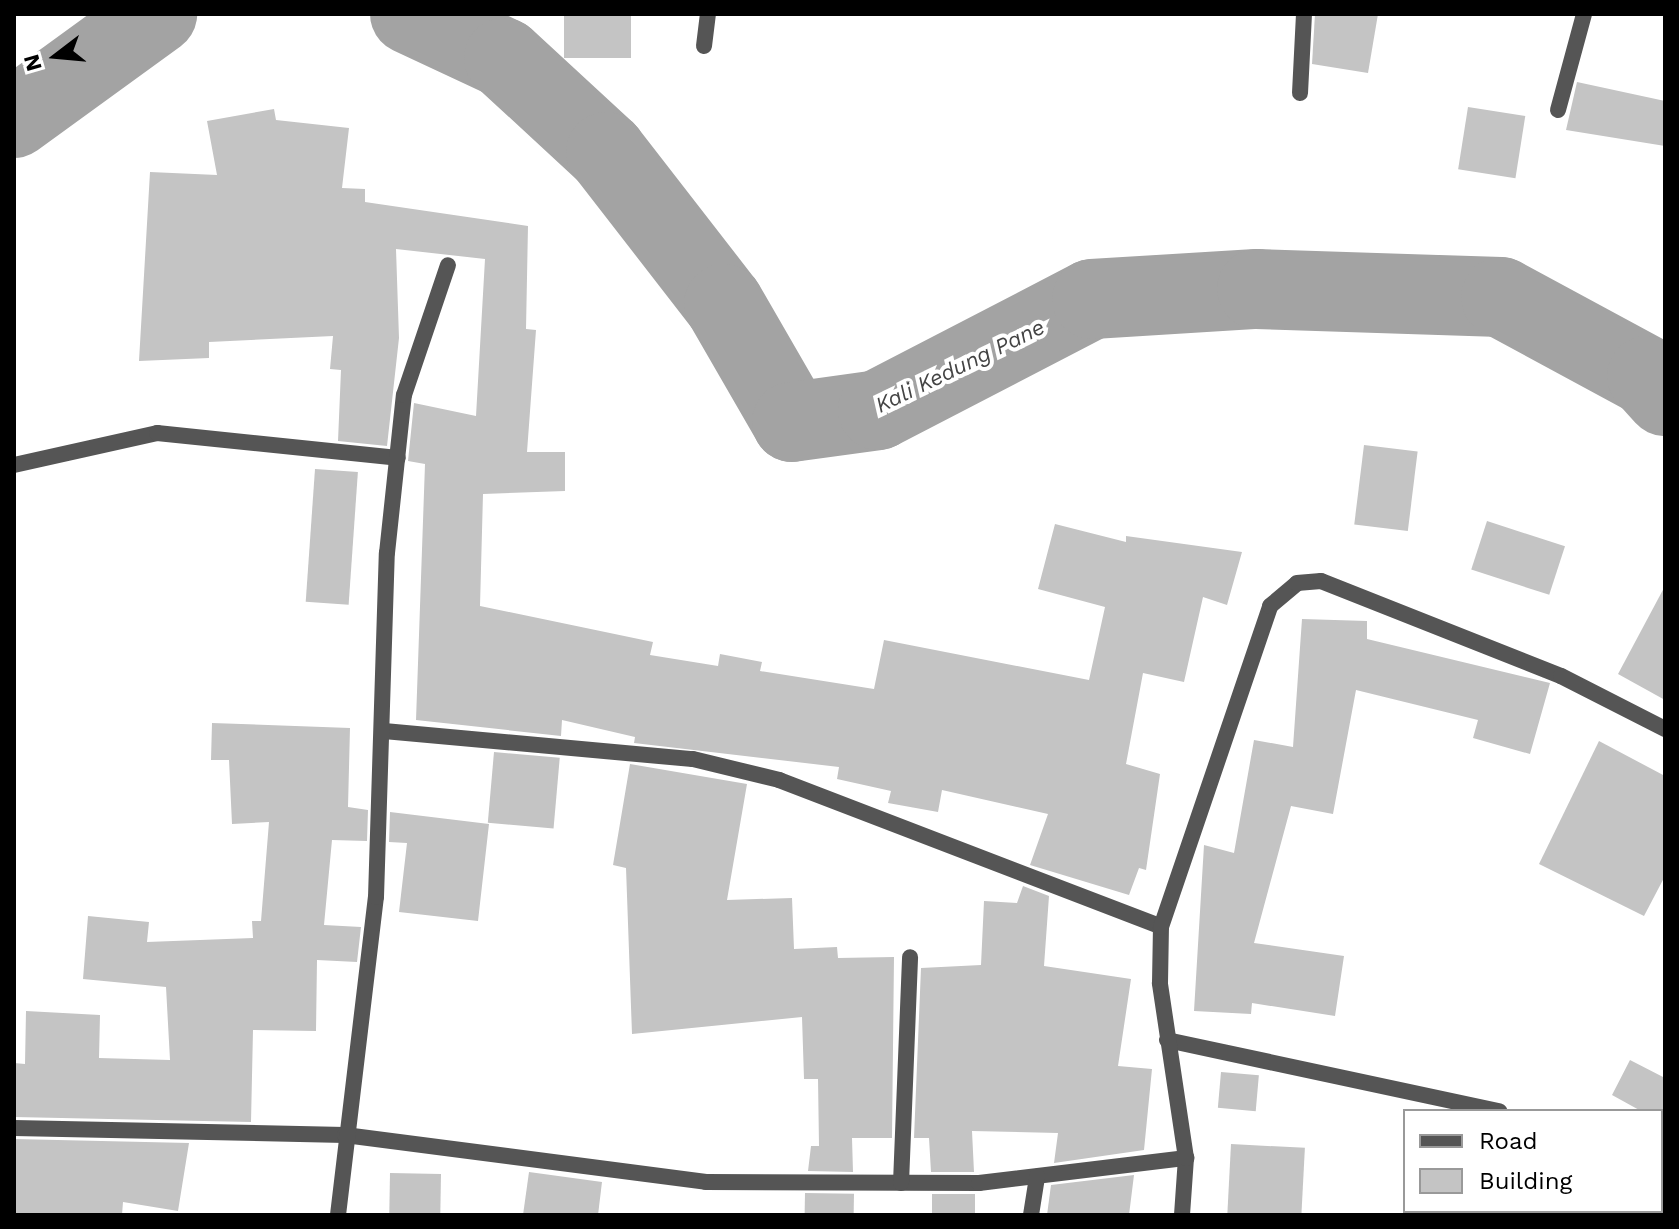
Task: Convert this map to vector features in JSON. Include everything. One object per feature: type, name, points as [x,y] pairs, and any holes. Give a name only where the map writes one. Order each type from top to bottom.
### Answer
[{"type":"street","points":[[704,46],[708,14]]},
{"type":"street","points":[[1300,93],[1304,14]]},
{"type":"street","points":[[1558,110],[1584,14]]},
{"type":"street","points":[[338,1215],[345,1135],[376,897],[384,731],[387,553],[404,395],[448,265]]},
{"type":"street","points":[[14,465],[157,433],[398,458]]},
{"type":"street","points":[[1182,1215],[1186,1158],[1167,1040],[1161,927],[1270,606],[1297,583],[1321,581],[1561,676],[1665,729]]},
{"type":"street","points":[[384,731],[693,759],[779,780],[1161,927]]},
{"type":"street","points":[[901,1183],[910,957]]},
{"type":"street","points":[[1167,1040],[1490,1109]]},
{"type":"street","points":[[14,1128],[345,1135],[706,1182],[901,1183],[1037,1176],[1186,1158]]},
{"type":"street","points":[[1031,1215],[1037,1176]]},
{"type":"building","points":[[564,14],[631,14],[631,58],[564,58]]},
{"type":"building","points":[[1315,14],[1378,14],[1368,73],[1312,64]]},
{"type":"building","points":[[1577,82],[1665,101],[1665,146],[1566,130]]},
{"type":"building","points":[[1468,107],[1525,116],[1515,178],[1458,169]]},
{"type":"building","points":[[274,109],[276,120],[349,128],[342,188],[365,189],[365,202],[528,226],[526,329],[536,330],[527,452],[565,452],[565,491],[483,494],[480,606],[653,642],[650,655],[718,666],[720,654],[762,662],[760,671],[874,689],[884,640],[1089,680],[1105,607],[1038,589],[1055,524],[1126,542],[1126,536],[1242,552],[1227,605],[1203,597],[1184,682],[1143,673],[1126,764],[1160,774],[1146,870],[1139,868],[1129,895],[1030,865],[1048,814],[942,790],[938,812],[888,803],[891,791],[837,779],[839,767],[634,743],[635,737],[562,720],[561,736],[416,720],[425,464],[408,461],[414,403],[476,416],[485,259],[396,249],[399,338],[387,446],[338,441],[341,370],[330,369],[333,336],[209,342],[209,358],[139,361],[150,172],[217,175],[207,121]]},
{"type":"building","points":[[1364,445],[1418,452],[1408,531],[1354,524]]},
{"type":"building","points":[[315,469],[358,472],[349,605],[306,602]]},
{"type":"building","points":[[1487,521],[1565,546],[1549,595],[1471,570]]},
{"type":"building","points":[[1665,586],[1665,700],[1618,674]]},
{"type":"building","points":[[1302,619],[1367,621],[1367,639],[1550,683],[1530,754],[1473,738],[1478,720],[1356,690],[1333,814],[1291,806],[1254,943],[1344,956],[1335,1016],[1252,1003],[1251,1014],[1194,1011],[1204,845],[1234,853],[1254,740],[1293,747]]},
{"type":"building","points":[[212,723],[350,728],[348,807],[368,810],[367,841],[332,840],[324,925],[361,927],[357,962],[317,960],[316,1031],[253,1030],[251,1122],[14,1117],[14,1063],[25,1064],[26,1011],[100,1015],[99,1058],[170,1060],[166,987],[83,979],[88,916],[149,922],[147,942],[253,938],[252,921],[261,921],[269,822],[232,824],[229,760],[211,760]]},
{"type":"building","points":[[1599,741],[1665,776],[1665,876],[1644,916],[1539,864]]},
{"type":"building","points":[[494,752],[560,758],[554,828],[488,823]]},
{"type":"building","points":[[630,764],[747,784],[727,900],[792,898],[794,949],[837,947],[838,958],[894,957],[892,1138],[852,1138],[853,1172],[808,1171],[811,1146],[819,1146],[818,1079],[804,1079],[802,1017],[632,1034],[626,868],[613,865]]},
{"type":"building","points":[[390,812],[489,824],[478,921],[399,912],[407,843],[389,842]]},
{"type":"building","points":[[1023,886],[1049,896],[1044,966],[1131,979],[1118,1066],[1152,1069],[1144,1150],[1054,1163],[1058,1133],[972,1131],[974,1172],[931,1172],[929,1138],[914,1138],[921,968],[981,965],[984,901],[1017,903]]},
{"type":"building","points":[[1630,1060],[1665,1078],[1665,1124],[1663,1109],[1637,1109],[1612,1095]]},
{"type":"building","points":[[1221,1072],[1259,1075],[1256,1111],[1218,1108]]},
{"type":"building","points":[[14,1139],[189,1143],[178,1211],[123,1202],[122,1215],[14,1215]]},
{"type":"building","points":[[1231,1144],[1305,1148],[1301,1215],[1227,1215]]},
{"type":"building","points":[[529,1172],[602,1182],[598,1215],[523,1215]]},
{"type":"building","points":[[390,1173],[441,1174],[440,1215],[389,1215]]},
{"type":"building","points":[[1134,1175],[1129,1215],[1047,1215],[1051,1185]]},
{"type":"building","points":[[805,1193],[854,1194],[854,1215],[805,1215]]},
{"type":"building","points":[[932,1194],[975,1194],[975,1215],[932,1215]]},
{"type":"waterway","name":"Kali Kedung Pane","points":[[14,118],[157,14]]},
{"type":"waterway","name":"Kali Kedung Pane","points":[[410,14],[504,58],[606,152],[724,304],[792,422],[878,410],[1092,299],[1257,289],[1501,297],[1647,376],[1665,396]]}]
